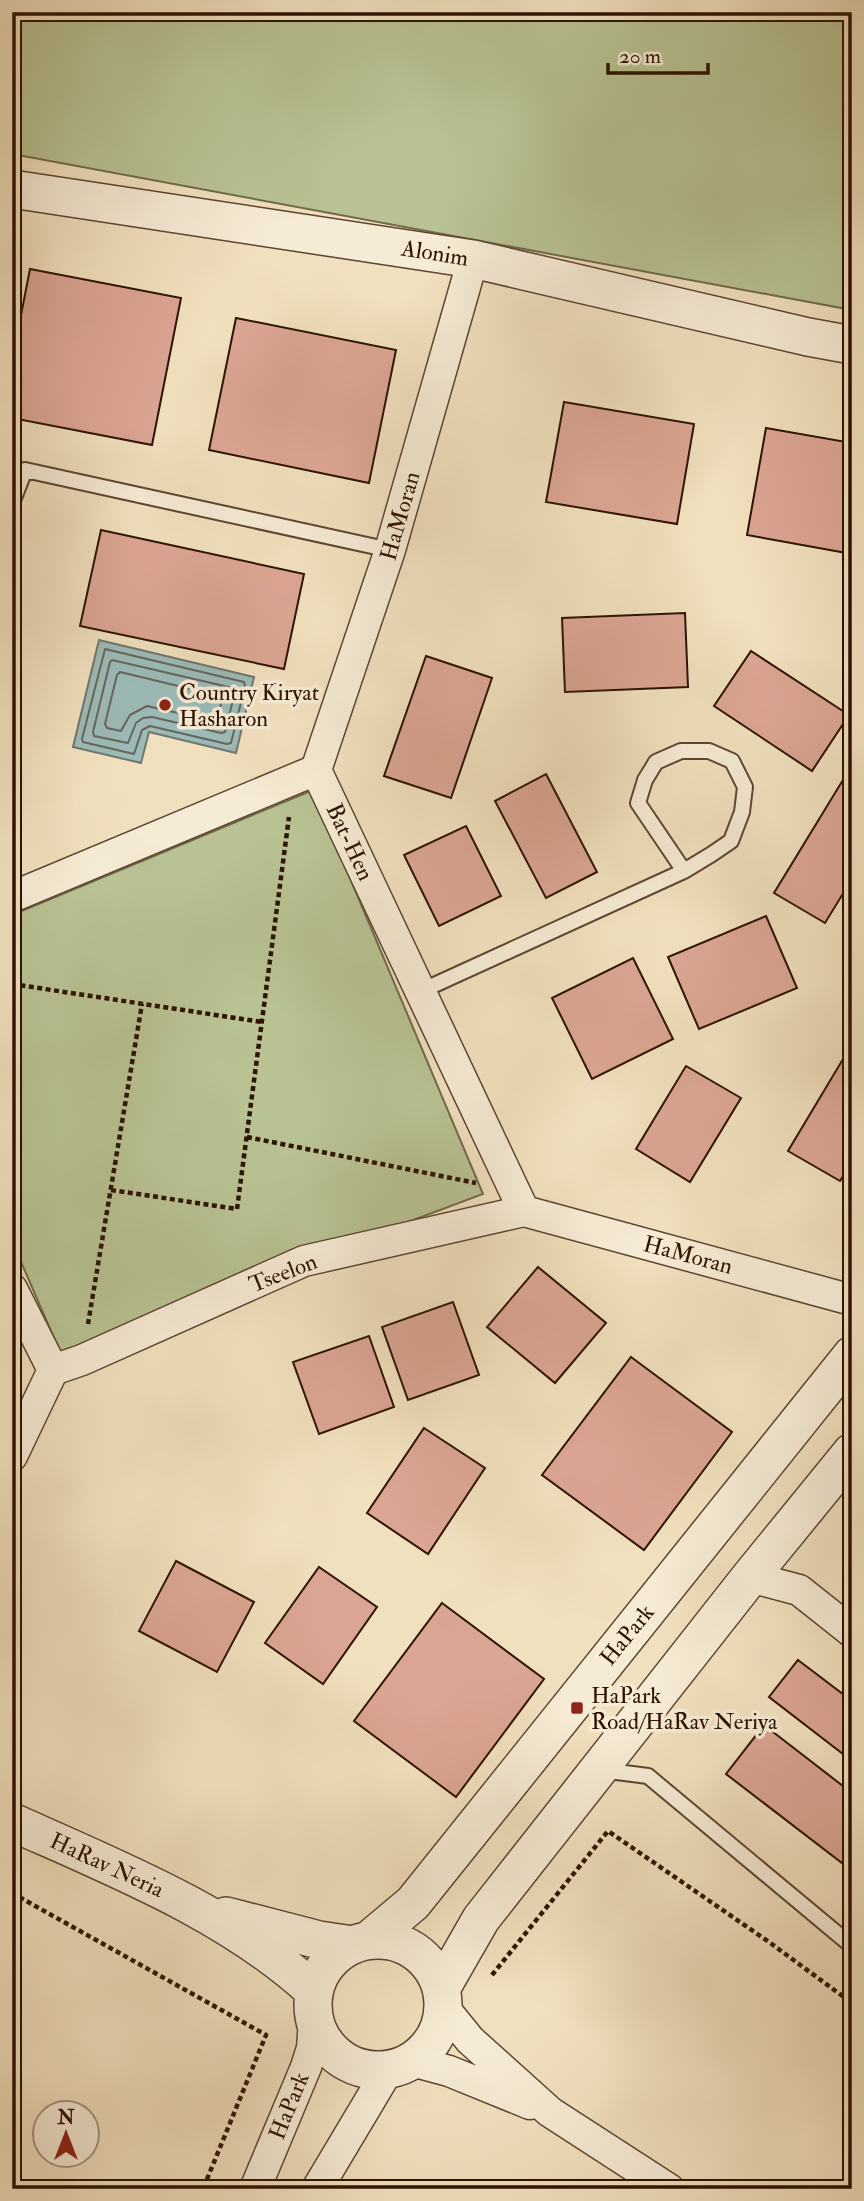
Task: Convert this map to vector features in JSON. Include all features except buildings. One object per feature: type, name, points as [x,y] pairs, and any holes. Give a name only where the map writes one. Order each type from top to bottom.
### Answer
[{"type":"street","name":"Alonim","points":[[12,189],[473,259],[852,345]]},
{"type":"street","name":"HaMoran","points":[[305,774],[390,550],[473,259]]},
{"type":"street","points":[[12,897],[305,774]]},
{"type":"street","name":"Bat-Hen","points":[[305,774],[421,991],[519,1201]]},
{"type":"street","name":"HaMoran","points":[[519,1201],[852,1300]]},
{"type":"street","name":"Tseelon","points":[[53,1370],[82,1360],[304,1261],[519,1201]]},
{"type":"street","points":[[12,1289],[53,1370],[12,1456]]},
{"type":"street","name":"HaPark","points":[[361,1942],[412,1903],[852,1355]]},
{"type":"street","points":[[317,2189],[400,2065],[430,2046],[440,2028],[443,1998],[481,1919],[750,1577],[852,1452]]},
{"type":"street","points":[[750,1577],[800,1590],[852,1632]]},
{"type":"street","name":"HaRav Neria","points":[[12,1822],[202,1910],[295,1973],[314,2006]]},
{"type":"street","name":"HaRav Neria","points":[[202,1910],[319,1940],[361,1942]]},
{"type":"street","points":[[550,2112],[449,2071],[400,2065],[369,2070],[342,2059],[321,2039],[314,2006],[318,1979],[326,1965],[338,1953],[361,1942],[387,1940],[414,1950],[434,1970],[443,1998],[470,2040],[550,2112],[669,2189]]},
{"type":"street","name":"HaPark","points":[[255,2189],[306,2067],[312,2048],[314,2006]]},
{"type":"lane","points":[[12,503],[25,470],[390,550]]},
{"type":"lane","points":[[421,991],[684,871],[731,841],[742,812],[745,787],[732,761],[709,751],[681,751],[656,762],[645,780],[638,803],[684,871]]},
{"type":"lane","points":[[600,1770],[648,1776],[852,1946]]},
{"type":"path","points":[[111,1190],[237,1209],[262,1022],[305,774]]},
{"type":"path","points":[[12,984],[262,1022]]},
{"type":"path","points":[[82,1360],[142,1004]]},
{"type":"path","points":[[247,1137],[519,1201]]},
{"type":"path","points":[[484,1986],[608,1831],[852,2003]]},
{"type":"path","points":[[12,1893],[266,2035],[203,2189]]},
{"type":"green space","points":[[12,12],[852,12],[852,310],[12,154]]},
{"type":"green space","points":[[313,790],[483,1194],[60,1352],[12,1241],[12,915]]},
{"type":"water","name":"Country Kiryat Hasharon","points":[[99,640],[254,677],[236,753],[149,732],[141,763],[73,747]]},
{"type":"place","name":"Country Kiryat Hasharon","points":[[165,705]]},
{"type":"place","name":"HaPark Road/HaRav Neriya","points":[[577,1708]]}]
